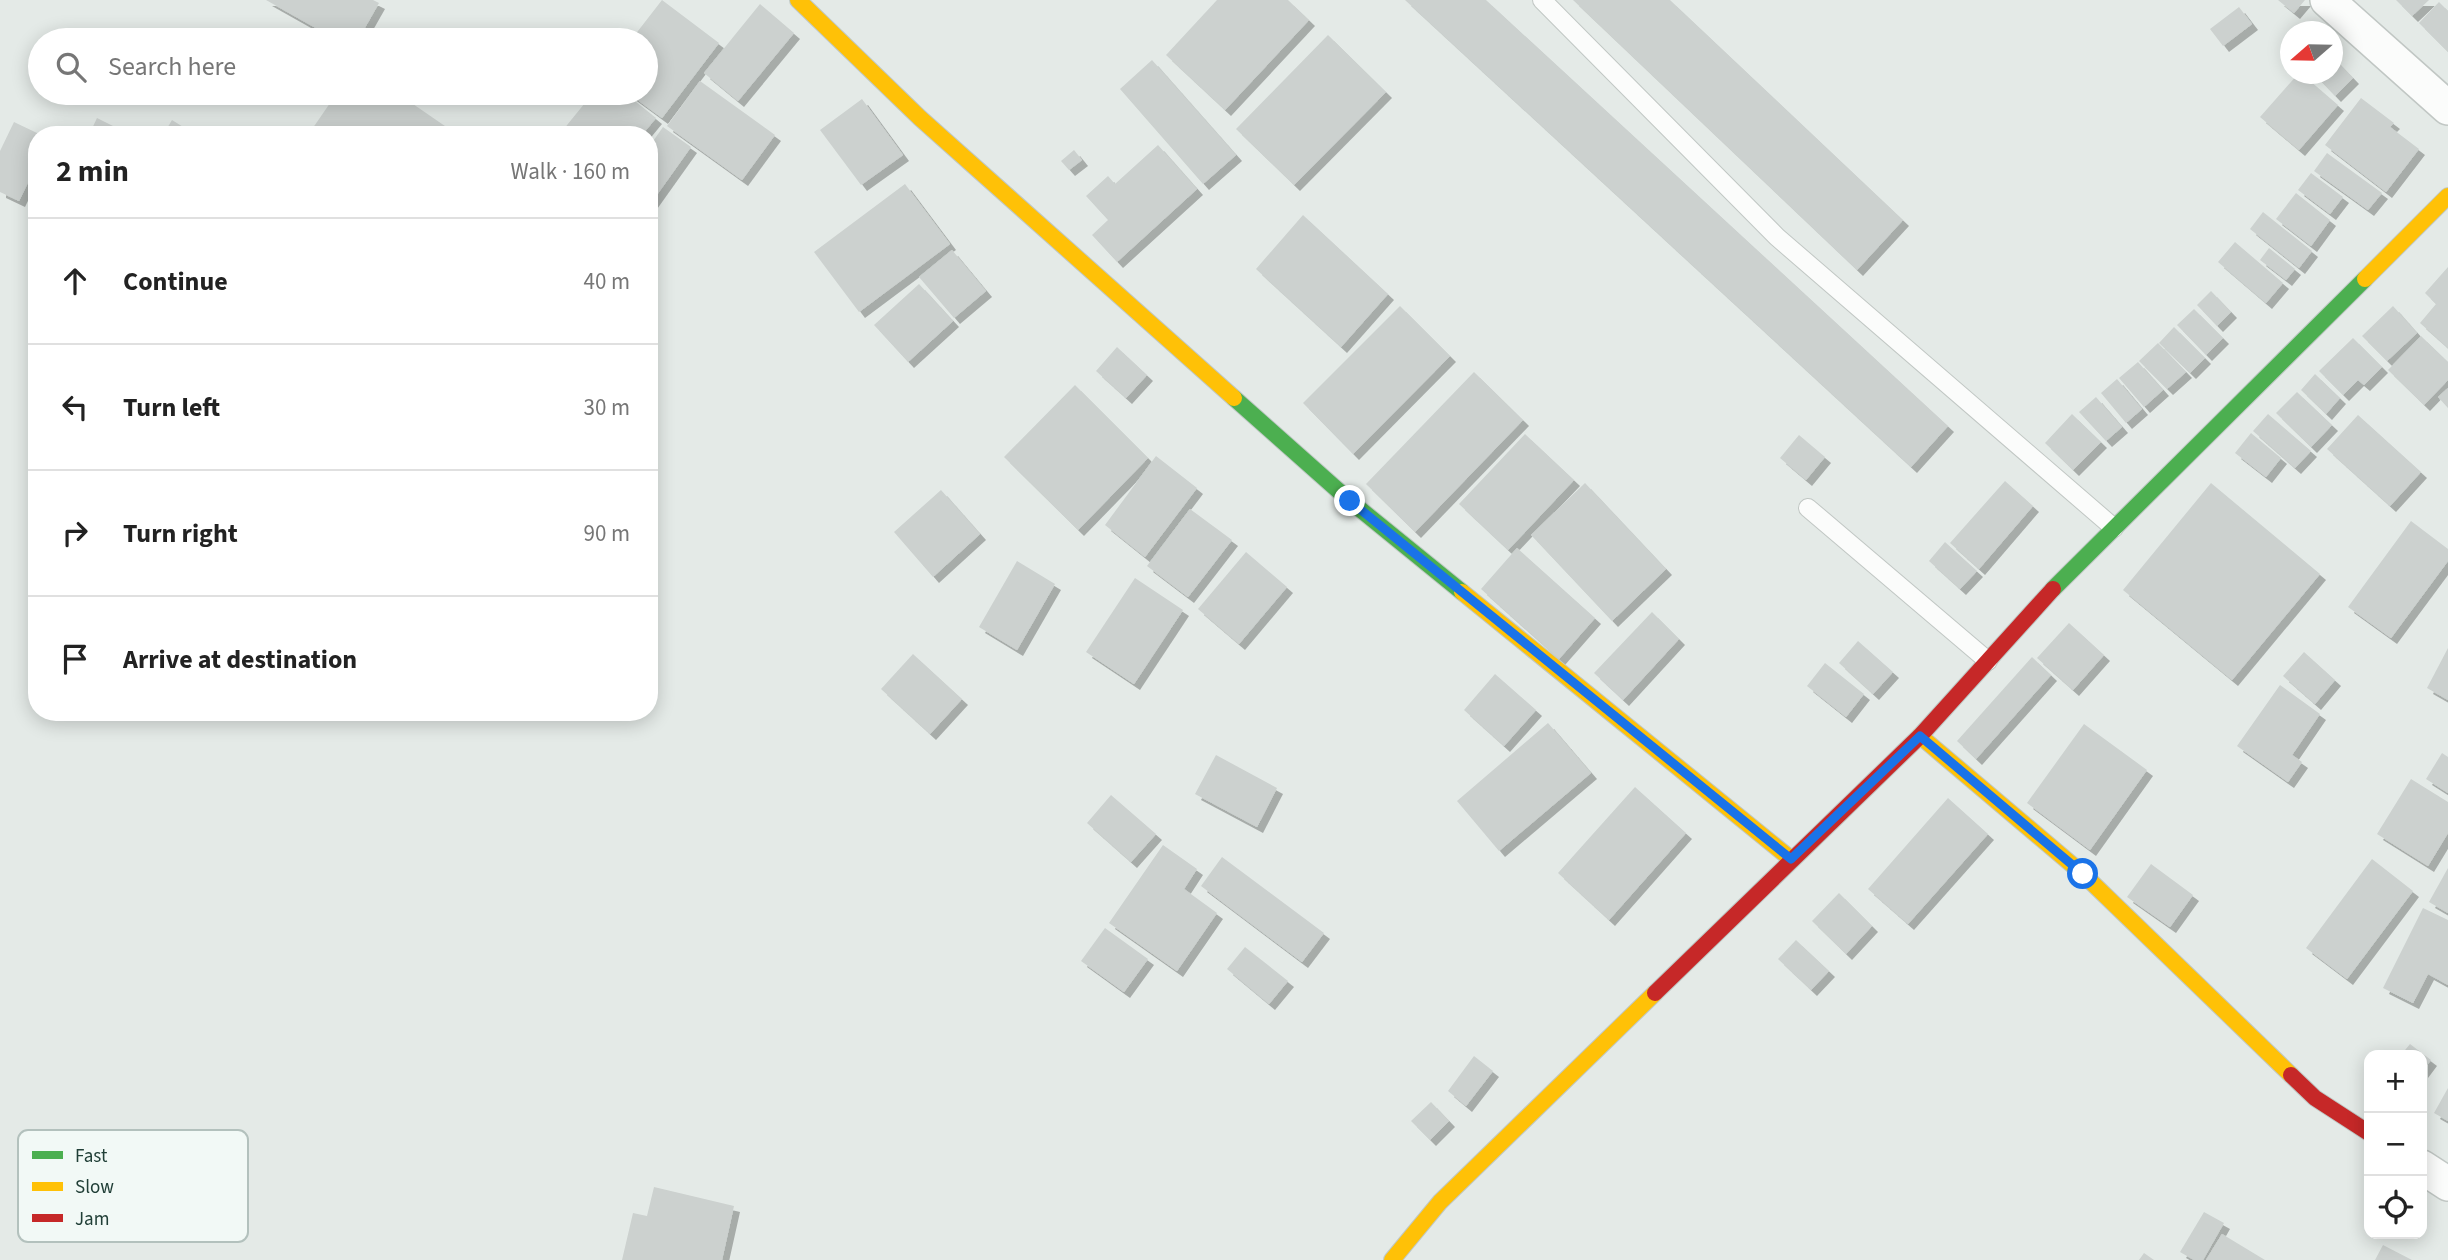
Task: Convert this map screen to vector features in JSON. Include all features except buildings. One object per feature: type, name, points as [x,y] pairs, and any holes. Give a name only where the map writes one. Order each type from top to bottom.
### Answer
[{"type":"street","points":[[798,0],[920,118],[1350,501],[1791,859]]},
{"type":"street","points":[[2327,0],[2448,108]]},
{"type":"street","points":[[1392,1260],[1440,1202],[1920,736],[2046,596],[2448,196]]},
{"type":"street","points":[[1920,736],[2083,874],[2315,1098],[2364,1130]]},
{"type":"street","points":[[2427,1170],[2448,1184]]},
{"type":"lane","points":[[1542,0],[1777,237],[2114,528]]},
{"type":"lane","points":[[1808,508],[1988,661]]},
{"type":"traffic: fast","points":[[2053,589],[2365,279]]},
{"type":"traffic: fast","points":[[1234,398],[1350,501],[1462,592]]},
{"type":"traffic: slow","points":[[798,0],[920,118],[1234,398]]},
{"type":"traffic: slow","points":[[2365,279],[2448,196]]},
{"type":"traffic: slow","points":[[1462,592],[1791,859]]},
{"type":"traffic: slow","points":[[1920,736],[2083,874],[2291,1075]]},
{"type":"traffic: slow","points":[[1392,1260],[1440,1202],[1655,993]]},
{"type":"traffic: jam","points":[[1655,993],[1920,736],[2053,589]]},
{"type":"traffic: jam","points":[[2291,1075],[2315,1098],[2364,1130]]},
{"type":"route","points":[[1350,501],[1791,859],[1920,736],[2083,874]]}]
